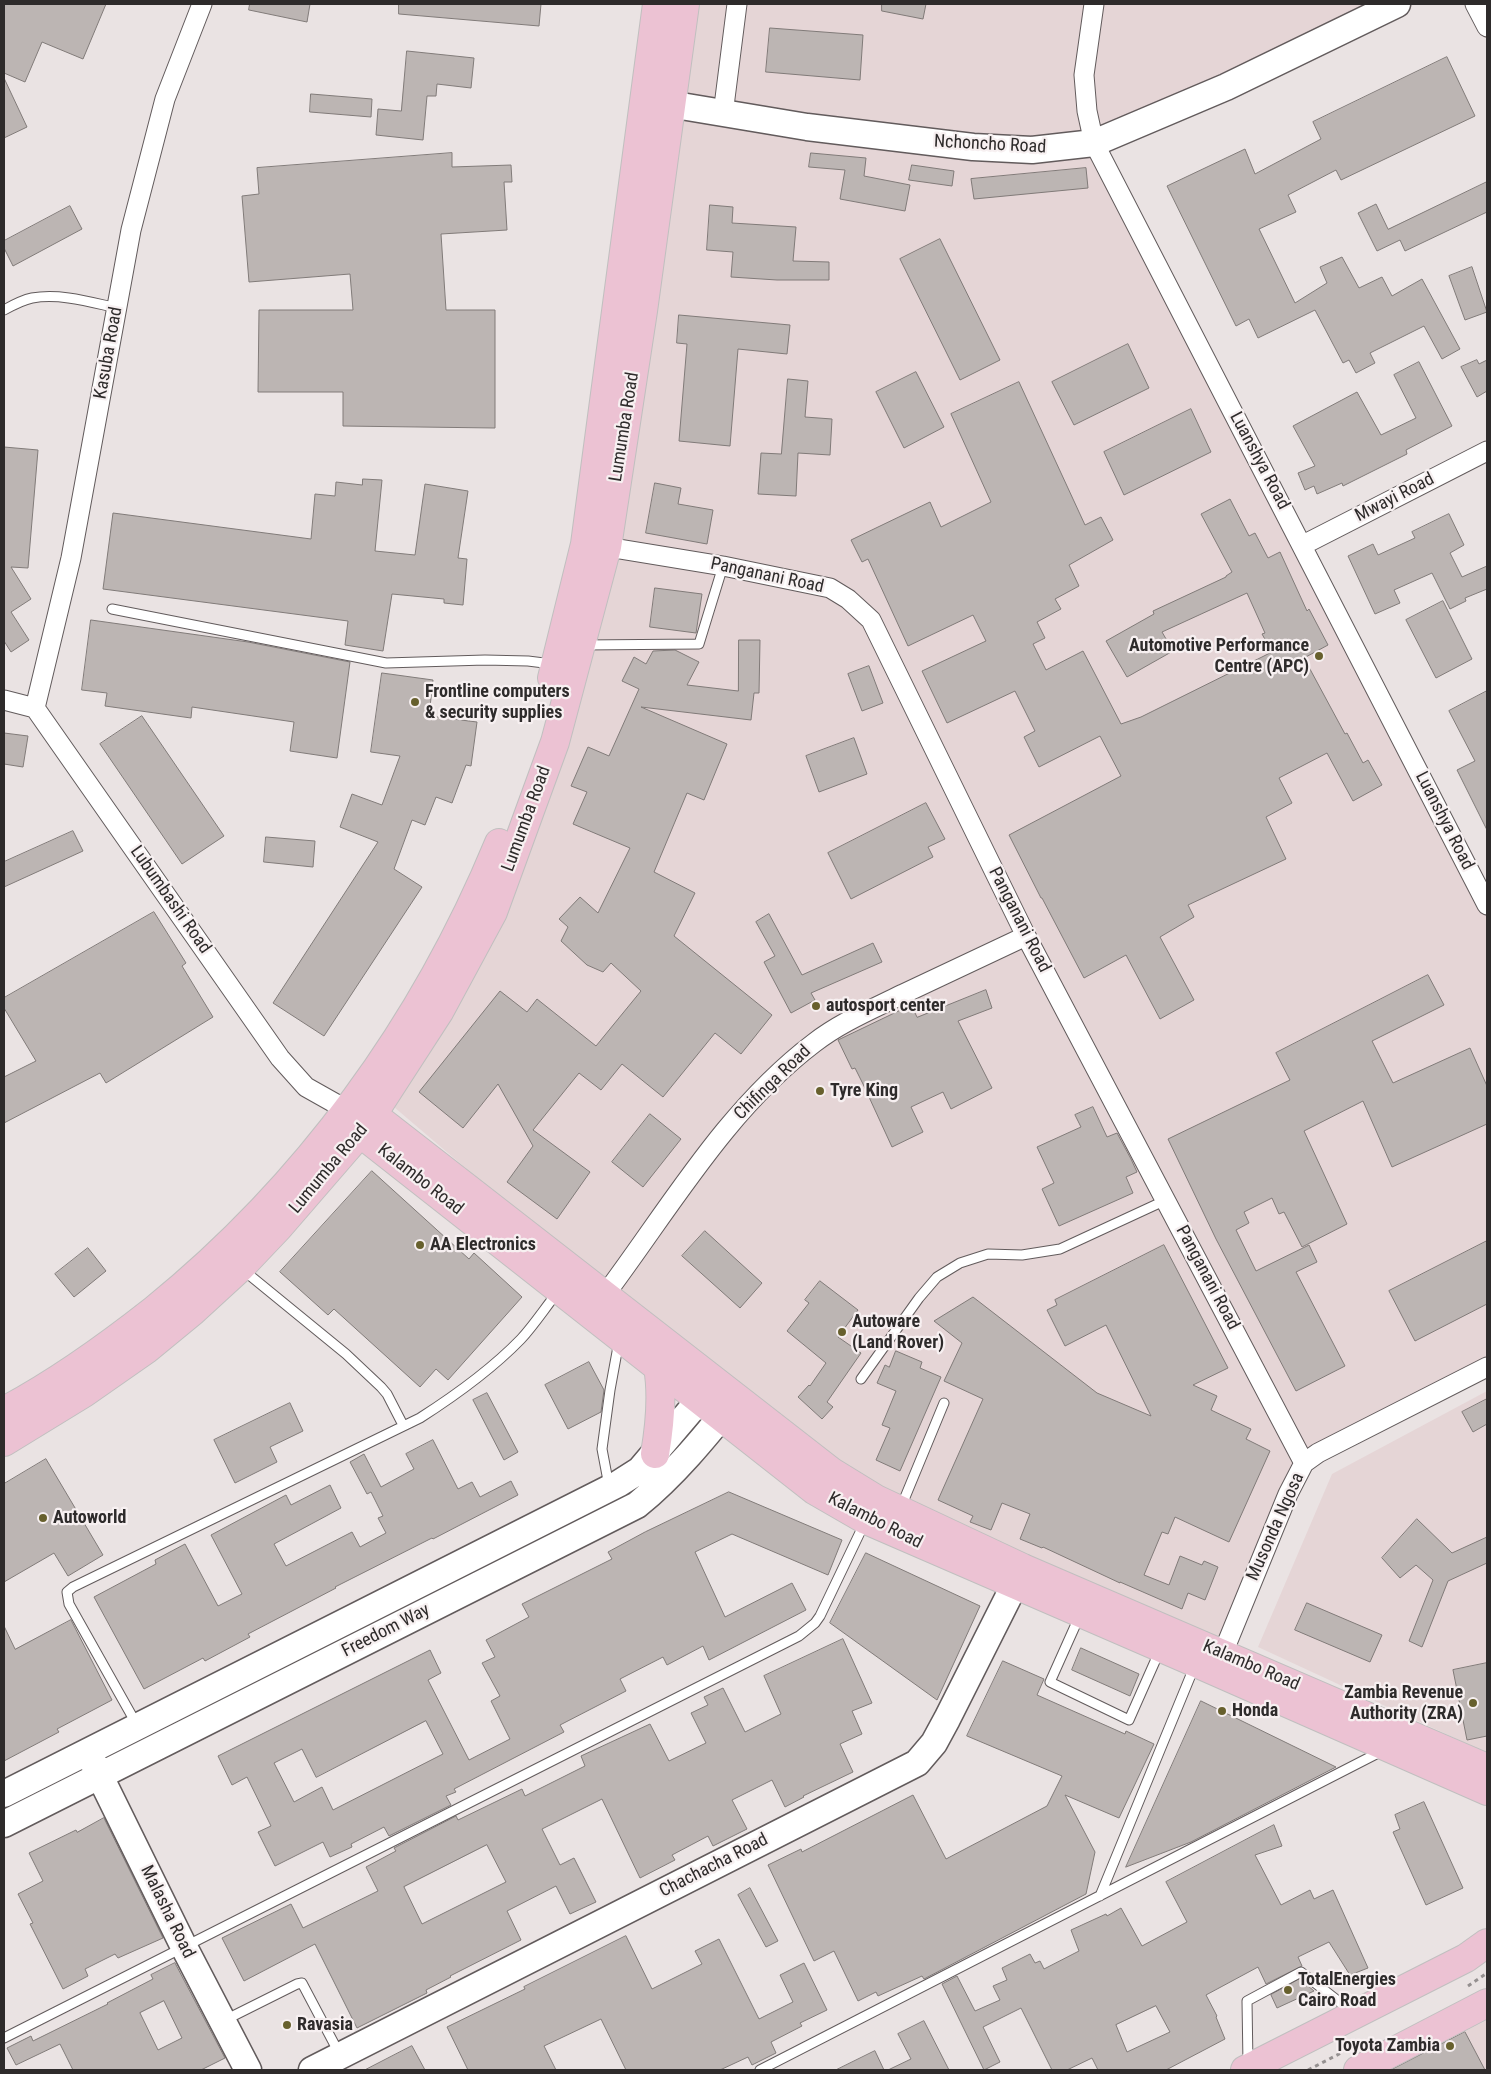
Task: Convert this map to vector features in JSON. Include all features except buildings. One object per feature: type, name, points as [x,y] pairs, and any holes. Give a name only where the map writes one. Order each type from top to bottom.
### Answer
[{"type":"main road","name":"Lumumba Road","points":[[4,1411],[102,1349],[176,1292],[209,1264],[262,1211],[354,1114],[439,1012],[493,912],[554,742],[580,645],[596,545],[643,311],[658,102],[657,4]]},
{"type":"main road","name":"Lumumba Road","points":[[658,102],[685,4]]},
{"type":"main road","name":"Lumumba Road","points":[[4,1442],[84,1393],[147,1349],[192,1312],[240,1268],[278,1228],[354,1114],[424,996],[476,899],[506,826],[534,747],[556,665],[596,545]]},
{"type":"main road","name":"Kalambo Road","points":[[354,1114],[560,1289],[598,1304],[620,1337],[658,1367],[718,1399],[832,1472],[877,1510],[1019,1577],[1211,1662],[1389,1748],[1487,1791]]},
{"type":"main road","name":"Kalambo Road","points":[[354,1114],[718,1399]]},
{"type":"main road","points":[[655,1454],[661,1385],[658,1367]]},
{"type":"main road","name":"Kalambo Road","points":[[877,1510],[1019,1577],[1081,1614],[1161,1648],[1211,1662],[1487,1768]]},
{"type":"main road","points":[[1246,2070],[1466,1958],[1487,1943]]},
{"type":"main road","points":[[1358,2070],[1487,2003]]},
{"type":"street","name":"Kasuba Road","points":[[35,708],[71,558],[131,230],[165,99],[202,4]]},
{"type":"street","points":[[724,114],[737,4]]},
{"type":"street","name":"Luanshya Road","points":[[1094,4],[1084,75],[1086,111],[1094,144],[1303,545],[1487,905]]},
{"type":"street","name":"Nchoncho Road","points":[[658,102],[806,127],[973,147],[1032,150],[1094,144],[1226,87],[1397,4]]},
{"type":"street","points":[[1475,4],[1487,27]]},
{"type":"street","name":"Mwayi Road","points":[[1303,545],[1487,451]]},
{"type":"street","name":"Panganani Road","points":[[596,545],[723,566],[830,588],[848,599],[871,620],[1026,936],[1304,1463]]},
{"type":"street","points":[[4,700],[35,708]]},
{"type":"street","name":"Lubumbashi Road","points":[[35,708],[280,1058],[306,1087],[354,1114]]},
{"type":"street","name":"Chifinga Road","points":[[598,1304],[726,1130],[767,1084],[793,1059],[846,1022],[1026,936]]},
{"type":"street","name":"Musonda Ngosa","points":[[1211,1662],[1304,1463],[1318,1453],[1487,1367]]},
{"type":"street","name":"Freedom Way","points":[[4,1824],[94,1763],[137,1726],[610,1488],[640,1470],[655,1454],[718,1399]]},
{"type":"street","name":"Freedom Way","points":[[4,1794],[94,1763],[637,1505],[656,1490],[718,1399]]},
{"type":"street","name":"Chachacha Road","points":[[312,2070],[917,1763],[934,1742],[947,1719],[1019,1577]]},
{"type":"street","name":"Malasha Road","points":[[94,1763],[184,1947],[248,2070]]},
{"type":"lane","points":[[4,310],[20,301],[49,297],[78,299],[118,308]]},
{"type":"lane","points":[[580,645],[699,644],[723,566]]},
{"type":"lane","points":[[112,609],[386,663],[485,660],[528,661],[556,665]]},
{"type":"lane","points":[[861,1379],[919,1298],[938,1276],[960,1263],[988,1254],[1022,1255],[1060,1248],[1166,1200]]},
{"type":"lane","points":[[240,1268],[346,1354],[381,1387],[387,1394],[403,1425]]},
{"type":"lane","points":[[137,1726],[69,1604],[67,1592],[73,1586],[420,1418],[446,1401],[495,1363],[522,1338],[560,1289]]},
{"type":"lane","points":[[610,1488],[602,1449],[620,1337]]},
{"type":"lane","points":[[4,2038],[799,1636],[815,1623],[820,1616],[877,1510],[944,1403]]},
{"type":"lane","points":[[1081,1614],[1050,1682],[1129,1720],[1161,1648]]},
{"type":"lane","points":[[1100,1896],[1211,1662]]},
{"type":"lane","points":[[760,2070],[1389,1748]]},
{"type":"lane","points":[[1246,2070],[1247,2001],[1301,1972],[1355,2014]]},
{"type":"lane","points":[[223,2021],[302,1983],[341,2056]]},
{"type":"shaded area","points":[[685,4],[1389,4],[1099,141],[1487,902],[1487,1361],[1302,1458],[1224,1669],[872,1514],[394,1107],[447,1020],[555,744]]},
{"type":"shaded area","points":[[1487,1391],[1487,1753],[1258,1647],[1332,1474]]},
{"type":"shaded area","name":"Toyota Zambia","points":[[1487,2020],[1487,2070],[1389,2070]]},
{"type":"place","name":"Automotive Performance Centre (APC)","points":[[1319,656]]},
{"type":"place","name":"Frontline computers & security supplies","points":[[415,702]]},
{"type":"place","name":"autosport center","points":[[816,1006]]},
{"type":"place","name":"Tyre King","points":[[820,1091]]},
{"type":"place","name":"AA Electronics","points":[[420,1245]]},
{"type":"place","name":"Autoware (Land Rover)","points":[[842,1332]]},
{"type":"place","name":"Autoworld","points":[[43,1518]]},
{"type":"place","name":"Zambia Revenue Authority (ZRA)","points":[[1473,1703]]},
{"type":"place","name":"Honda","points":[[1222,1711]]},
{"type":"place","name":"TotalEnergies Cairo Road","points":[[1288,1990]]},
{"type":"place","name":"Ravasia","points":[[287,2025]]},
{"type":"place","name":"Toyota Zambia","points":[[1450,2046]]}]
